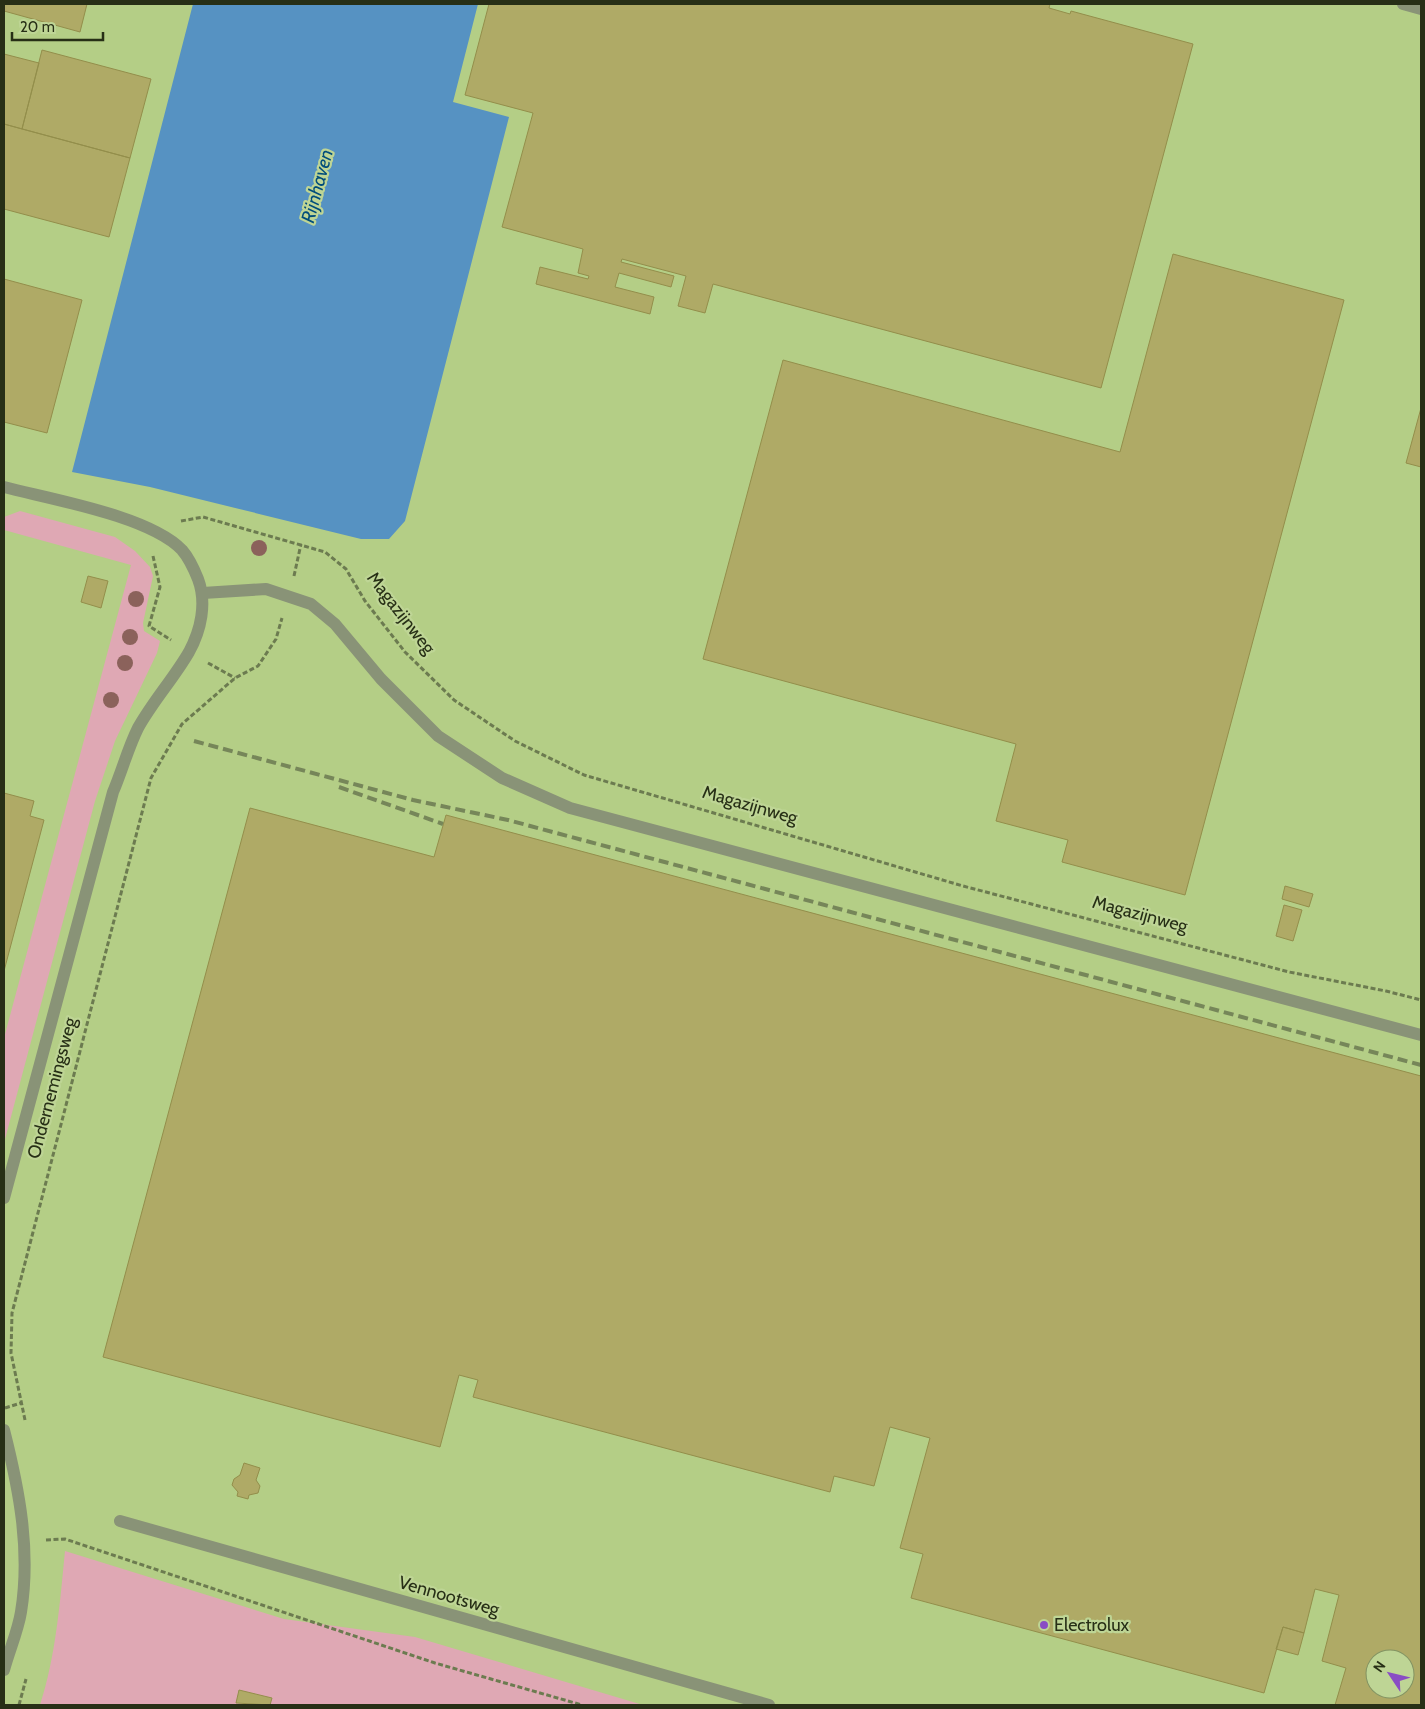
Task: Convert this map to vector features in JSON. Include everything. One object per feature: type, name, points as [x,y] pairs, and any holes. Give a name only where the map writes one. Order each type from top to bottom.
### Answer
[{"type":"street","points":[[1404,4],[1421,9]]},
{"type":"street","name":"Ondernemingsweg","points":[[4,488],[114,516],[148,527],[170,539],[183,550],[194,568],[203,593],[202,621],[189,652],[161,690],[138,729],[114,792],[4,1198]]},
{"type":"street","points":[[203,593],[266,589],[289,595],[311,604],[335,624],[381,679],[438,736],[502,778],[570,808],[1421,1035]]},
{"type":"street","points":[[4,1430],[16,1475],[25,1537],[21,1612],[4,1670]]},
{"type":"street","name":"Vennootsweg","points":[[120,1521],[769,1705]]},
{"type":"path","name":"Magazijnweg","points":[[148,527],[204,517],[324,552],[346,568],[365,602],[405,652],[454,700],[515,741],[584,775],[973,888],[1289,972],[1386,991],[1421,1000]]},
{"type":"path","points":[[148,527],[160,587],[149,626],[189,652],[235,678]]},
{"type":"path","name":"Ondernemingsweg","points":[[27,1430],[11,1353],[12,1313],[151,778],[182,724],[235,678],[258,666],[276,639],[301,544]]},
{"type":"path","points":[[4,1408],[21,1403]]},
{"type":"path","points":[[45,1530],[46,1540],[65,1539],[435,1662],[582,1705]]},
{"type":"shaded area","name":"Rijnhaven","points":[[4,4],[1421,4],[1421,1705],[4,1705]]},
{"type":"shaded area","points":[[20,511],[115,537],[135,551],[150,567],[153,576],[143,623],[144,631],[160,641],[157,653],[115,741],[95,801],[4,1143],[4,1038],[131,565],[4,530],[4,517]]},
{"type":"shaded area","points":[[65,1551],[284,1619],[415,1637],[643,1705],[40,1705],[54,1648]]},
{"type":"water","points":[[193,4],[478,4],[453,102],[509,117],[405,521],[389,539],[361,539],[150,487],[72,472]]},
{"type":"building","points":[[4,4],[87,4],[80,32],[4,11]]},
{"type":"building","points":[[489,4],[1050,4],[1049,8],[1070,14],[1071,11],[1193,44],[1101,388],[713,284],[705,313],[678,306],[686,276],[622,259],[621,262],[674,276],[671,287],[619,273],[615,287],[654,297],[650,314],[536,284],[540,267],[588,279],[589,276],[578,273],[583,249],[502,227],[533,113],[465,95]]},
{"type":"building","points":[[42,50],[151,79],[130,158],[22,129]]},
{"type":"building","points":[[4,54],[39,63],[22,129],[4,124]]},
{"type":"building","points":[[4,124],[130,158],[109,237],[4,209]]},
{"type":"building","points":[[1173,254],[1344,300],[1185,895],[1062,862],[1068,840],[996,821],[1016,744],[703,659],[783,360],[1120,452]]},
{"type":"building","points":[[4,279],[82,300],[47,433],[4,422]]},
{"type":"building","points":[[1421,408],[1421,467],[1406,463]]},
{"type":"building","points":[[88,576],[108,581],[101,608],[81,602]]},
{"type":"building","points":[[4,793],[34,801],[30,816],[44,820],[4,971]]},
{"type":"building","points":[[250,808],[434,857],[446,815],[1421,1076],[1421,1705],[1335,1705],[1346,1668],[1322,1661],[1339,1595],[1315,1589],[1304,1633],[1283,1627],[1264,1693],[911,1598],[923,1554],[900,1548],[930,1438],[890,1427],[874,1486],[834,1476],[830,1492],[473,1397],[478,1380],[459,1375],[440,1447],[103,1357]]},
{"type":"building","points":[[1285,886],[1313,894],[1309,907],[1282,899]]},
{"type":"building","points":[[1284,905],[1302,910],[1293,941],[1276,936]]},
{"type":"building","points":[[244,1463],[260,1468],[256,1480],[260,1486],[258,1493],[249,1495],[248,1499],[237,1496],[238,1492],[232,1485],[234,1479],[240,1475]]},
{"type":"building","points":[[1283,1627],[1304,1633],[1298,1655],[1276,1649]]},
{"type":"building","points":[[239,1690],[272,1698],[270,1705],[236,1703]]},
{"type":"railway","points":[[194,741],[413,800],[508,820],[1421,1065]]},
{"type":"railway","points":[[339,787],[443,824]]},
{"type":"place","name":"Electrolux","points":[[1044,1625]]}]
